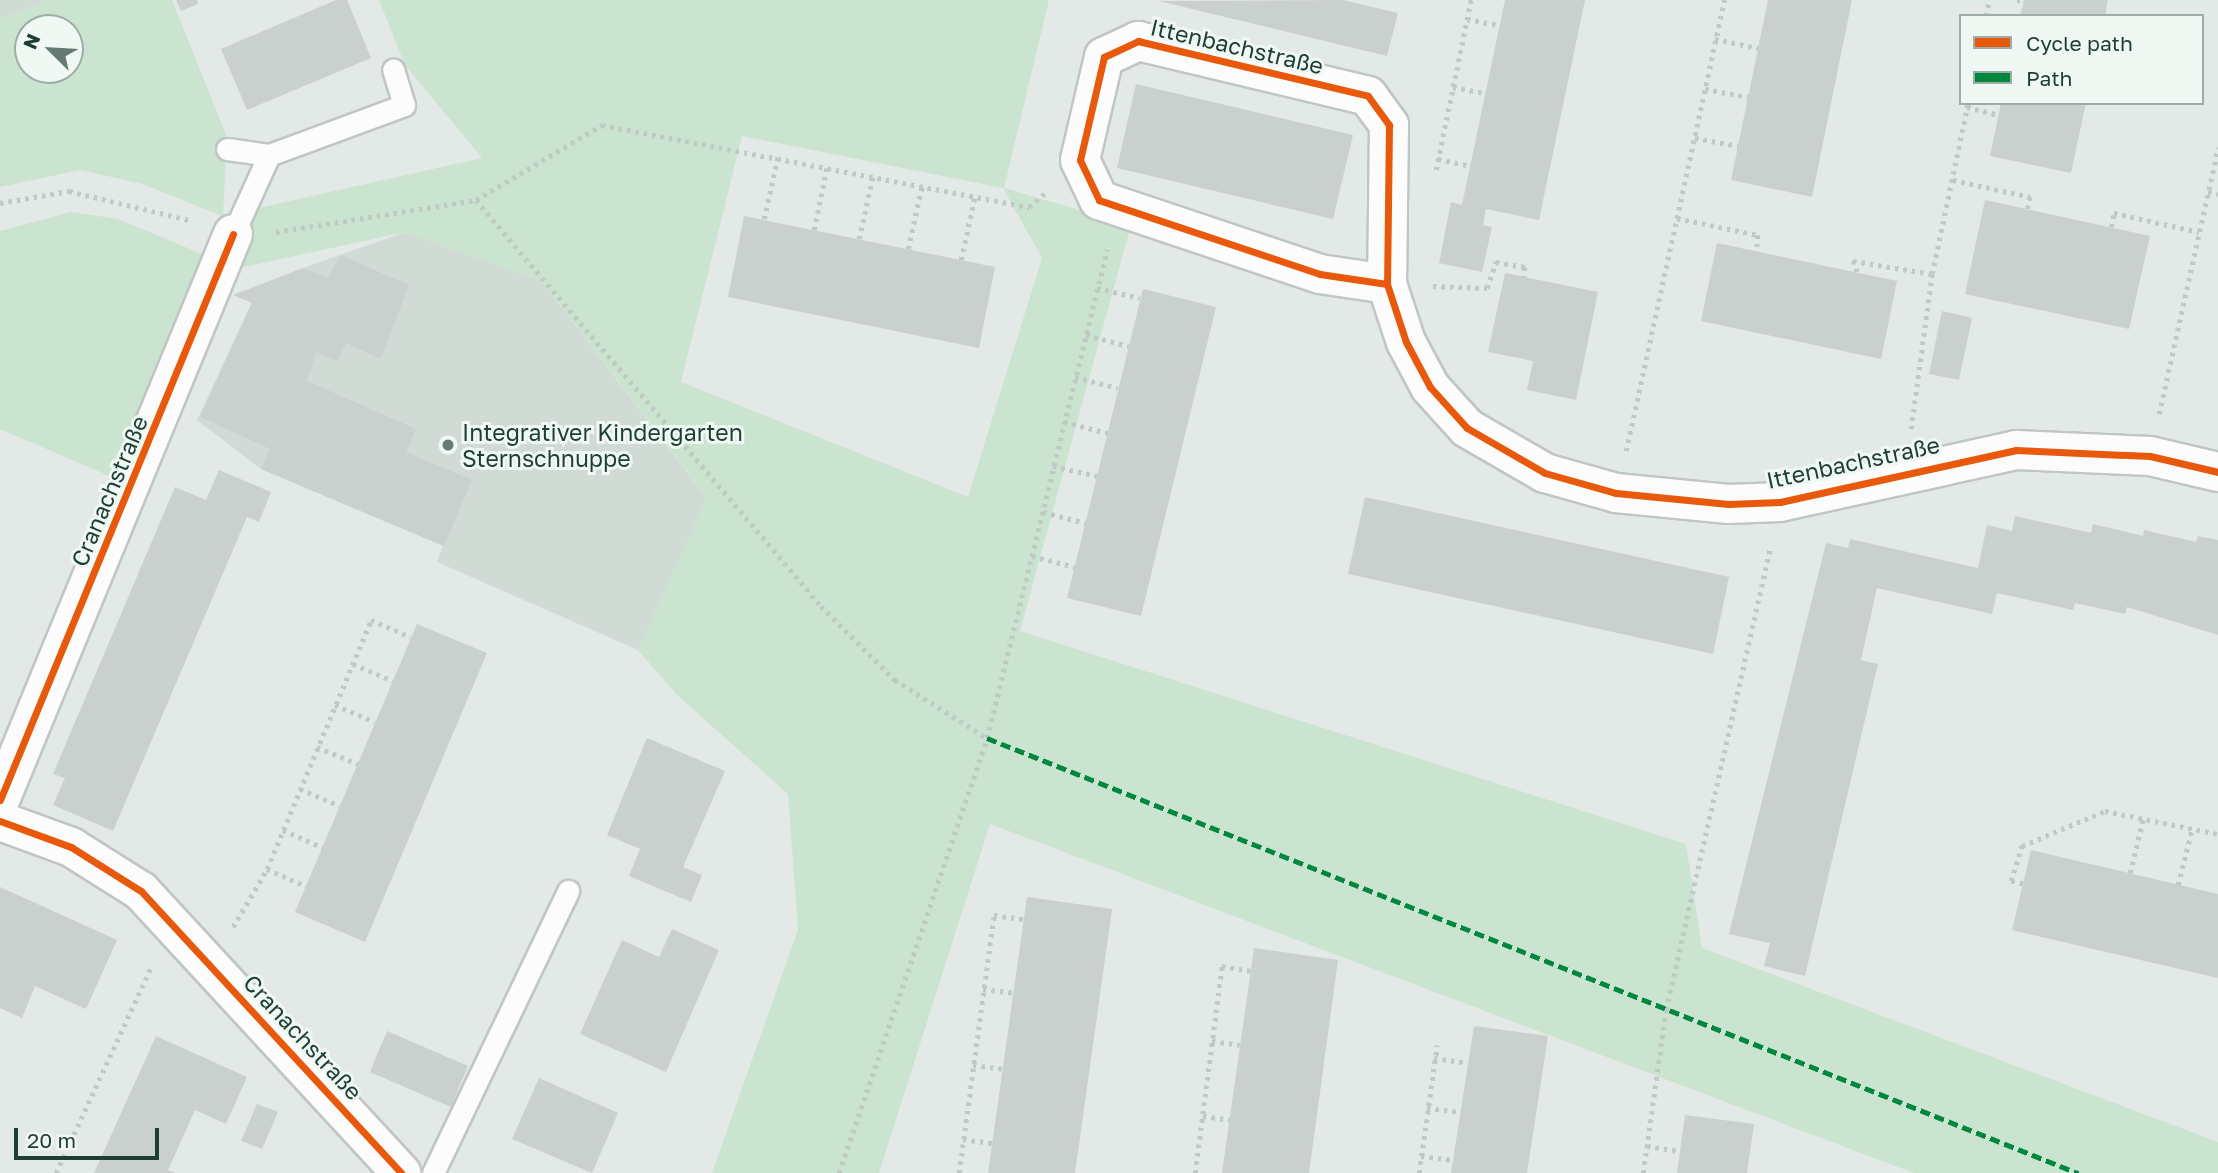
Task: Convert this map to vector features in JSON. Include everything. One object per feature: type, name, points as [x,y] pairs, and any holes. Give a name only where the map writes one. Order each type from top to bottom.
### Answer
[{"type":"street","name":"Ittenbachstraße","points":[[1080,160],[1104,57],[1138,41],[1368,96],[1388,125],[1387,284],[1430,387],[1467,428],[1545,473],[1616,492],[1679,502],[1780,502],[1912,468],[2016,450],[2150,456],[2218,471]]},
{"type":"street","points":[[1080,160],[1099,200],[1320,274],[1387,284]]},
{"type":"street","name":"Cranachstraße","points":[[0,800],[233,234]]},
{"type":"street","name":"Cranachstraße","points":[[0,821],[106,867],[180,930],[401,1173]]},
{"type":"lane","points":[[227,149],[269,155],[404,105],[393,70]]},
{"type":"lane","points":[[233,234],[269,155]]},
{"type":"lane","points":[[433,1173],[568,891]]},
{"type":"path","points":[[1387,185],[1435,174],[1471,0]]},
{"type":"path","points":[[1616,492],[1724,0]]},
{"type":"path","points":[[2017,0],[2024,1]]},
{"type":"path","points":[[1467,19],[1499,25]]},
{"type":"path","points":[[1715,40],[1758,48]]},
{"type":"path","points":[[1452,87],[1485,93]]},
{"type":"path","points":[[1705,89],[1748,97]]},
{"type":"path","points":[[1912,468],[1910,412],[1932,274],[1967,105],[1999,114]]},
{"type":"path","points":[[0,203],[42,191],[98,193],[233,234],[316,230],[476,200],[602,125],[778,156],[1028,208],[1080,160]]},
{"type":"path","points":[[1695,138],[1738,146]]},
{"type":"path","points":[[2150,456],[2218,147]]},
{"type":"path","points":[[764,219],[778,156]]},
{"type":"path","points":[[1438,159],[1470,166]]},
{"type":"path","points":[[814,230],[827,166]]},
{"type":"path","points":[[859,239],[873,175]]},
{"type":"path","points":[[1953,180],[2030,197],[2028,209]]},
{"type":"path","points":[[908,249],[922,186]]},
{"type":"path","points":[[2208,192],[2218,194]]},
{"type":"path","points":[[961,260],[975,196]]},
{"type":"path","points":[[476,200],[821,606],[895,680],[987,738]]},
{"type":"path","points":[[839,1173],[987,738],[1117,207]]},
{"type":"path","points":[[2111,227],[2114,213],[2199,232]]},
{"type":"path","points":[[1677,218],[1758,235],[1757,251]]},
{"type":"path","points":[[1857,272],[1853,261],[1932,274]]},
{"type":"path","points":[[1387,284],[1487,288],[1496,262],[1525,267],[1524,276]]},
{"type":"path","points":[[1097,288],[1140,298]]},
{"type":"path","points":[[1086,335],[1129,346]]},
{"type":"path","points":[[1075,377],[1118,388]]},
{"type":"path","points":[[1064,422],[1108,433]]},
{"type":"path","points":[[1054,466],[1097,476]]},
{"type":"path","points":[[1643,1173],[1666,1010],[1780,502]]},
{"type":"path","points":[[1043,512],[1086,523]]},
{"type":"path","points":[[1032,556],[1075,567]]},
{"type":"path","points":[[208,961],[267,869],[371,620],[411,637]]},
{"type":"path","points":[[353,664],[393,681]]},
{"type":"path","points":[[335,705],[375,722]]},
{"type":"path","points":[[317,747],[358,764]]},
{"type":"path","points":[[300,789],[340,806]]},
{"type":"path","points":[[2023,884],[2011,881],[2021,846],[2105,811],[2218,834]]},
{"type":"path","points":[[2130,873],[2143,819]]},
{"type":"path","points":[[2178,885],[2192,829]]},
{"type":"path","points":[[283,830],[322,847]]},
{"type":"path","points":[[267,869],[306,886]]},
{"type":"path","points":[[959,1173],[994,915],[1024,919]]},
{"type":"path","points":[[56,1173],[153,963],[180,930]]},
{"type":"path","points":[[1195,1173],[1222,966],[1251,971]]},
{"type":"path","points":[[984,989],[1014,993]]},
{"type":"path","points":[[1212,1041],[1240,1045]]},
{"type":"path","points":[[1419,1173],[1437,1045]]},
{"type":"path","points":[[1434,1058],[1468,1063]]},
{"type":"path","points":[[973,1065],[1004,1069]]},
{"type":"path","points":[[1427,1108],[1461,1112]]},
{"type":"path","points":[[1203,1115],[1230,1120]]},
{"type":"path","points":[[964,1139],[993,1143]]},
{"type":"path","points":[[1647,1146],[1680,1151]]},
{"type":"path","points":[[1421,1156],[1454,1160]]},
{"type":"shaded area","points":[[0,0],[49,0],[0,19]]},
{"type":"shaded area","name":"Integrativer Kindergarten Sternschnuppe","points":[[405,232],[541,281],[707,498],[638,650],[437,562],[443,546],[261,469],[197,420],[252,302],[303,268]]},
{"type":"green space","points":[[49,0],[172,0],[227,137],[223,216],[482,158],[405,65],[379,0],[1049,0],[1004,188],[1131,225],[1020,631],[1686,844],[1702,948],[2218,1142],[2218,1173],[1914,1173],[990,824],[879,1173],[712,1173],[798,930],[788,794],[677,695],[638,650],[707,497],[541,281],[405,232],[235,269],[222,216],[143,184],[80,170],[0,187],[0,19]],"holes":[[[742,136],[1003,188],[1042,258],[968,497],[681,382]]]},
{"type":"green space","points":[[71,212],[118,219],[221,262],[121,481],[0,429],[0,231]]},
{"type":"building","points":[[176,0],[197,0],[198,4],[181,11]]},
{"type":"building","points":[[336,0],[347,0],[371,58],[247,110],[221,49]]},
{"type":"building","points":[[1343,0],[1398,13],[1387,56],[1159,1]]},
{"type":"building","points":[[1505,0],[1585,0],[1539,220],[1486,209],[1483,225],[1492,227],[1482,272],[1439,263],[1451,202],[1462,205]]},
{"type":"building","points":[[1768,0],[1852,0],[1812,197],[1731,180]]},
{"type":"building","points":[[2024,0],[2108,0],[2105,14],[2020,14]]},
{"type":"building","points":[[1136,84],[1353,135],[1333,219],[1117,168]]},
{"type":"building","points":[[2001,105],[2086,105],[2071,173],[1990,156]]},
{"type":"building","points":[[1985,200],[2150,236],[2129,329],[1965,294]]},
{"type":"building","points":[[744,216],[995,267],[979,348],[728,297]]},
{"type":"building","points":[[1717,243],[1897,281],[1881,359],[1701,321]]},
{"type":"building","points":[[340,255],[409,285],[381,359],[346,343],[338,361],[316,352],[307,381],[416,429],[406,452],[472,480],[444,546],[261,469],[270,449],[200,417],[252,303],[233,295],[303,268],[328,278]]},
{"type":"building","points":[[1505,273],[1598,292],[1576,400],[1527,390],[1533,361],[1488,352]]},
{"type":"building","points":[[1143,289],[1216,307],[1141,616],[1067,598]]},
{"type":"building","points":[[1942,311],[1972,318],[1959,380],[1929,374]]},
{"type":"building","points":[[219,470],[271,492],[259,522],[247,517],[113,831],[53,805],[65,778],[53,774],[175,487],[206,500]]},
{"type":"building","points":[[1365,497],[1729,577],[1713,654],[1348,574]]},
{"type":"building","points":[[2015,516],[2091,533],[2093,524],[2143,536],[2144,530],[2196,542],[2198,536],[2218,540],[2218,635],[2127,607],[2125,614],[2075,603],[2073,610],[1997,593],[1992,614],[1877,588],[1861,660],[1878,664],[1805,976],[1764,966],[1770,943],[1729,934],[1826,543],[1848,548],[1850,539],[1978,568],[1987,525],[2012,531]]},
{"type":"building","points":[[417,624],[487,653],[365,942],[295,912]]},
{"type":"building","points":[[647,738],[725,771],[683,867],[702,875],[691,902],[629,876],[640,849],[607,835]]},
{"type":"building","points":[[2031,850],[2218,894],[2218,978],[2012,930]]},
{"type":"building","points":[[0,887],[117,940],[86,1009],[35,986],[22,1018],[0,1008]]},
{"type":"building","points":[[1027,897],[1112,909],[1075,1173],[988,1173]]},
{"type":"building","points":[[672,929],[719,950],[666,1072],[580,1034],[622,940],[659,957]]},
{"type":"building","points":[[1254,948],[1338,960],[1309,1173],[1222,1173]]},
{"type":"building","points":[[1474,1026],[1548,1036],[1527,1173],[1451,1173]]},
{"type":"building","points":[[387,1031],[468,1066],[451,1107],[370,1072]]},
{"type":"building","points":[[156,1036],[247,1077],[226,1124],[195,1110],[168,1170],[175,1173],[94,1173]]},
{"type":"building","points":[[539,1078],[618,1113],[592,1173],[512,1139]]},
{"type":"building","points":[[257,1104],[278,1112],[262,1149],[241,1141]]},
{"type":"building","points":[[1685,1115],[1754,1124],[1747,1173],[1677,1173]]},
{"type":"marked path","points":[[987,738],[2078,1173]]},
{"type":"cycle path","points":[[1387,284],[1320,274],[1099,200],[1080,160],[1104,57],[1138,41],[1368,96],[1389,125],[1387,284],[1406,342],[1430,387],[1467,428],[1545,473],[1616,493],[1728,504],[1780,502],[2016,450],[2150,456],[2218,472]]},
{"type":"cycle path","points":[[0,800],[233,234]]},
{"type":"cycle path","points":[[0,821],[71,847],[141,891],[401,1173]]},
{"type":"place","name":"Integrativer Kindergarten Sternschnuppe","points":[[448,445]]}]
